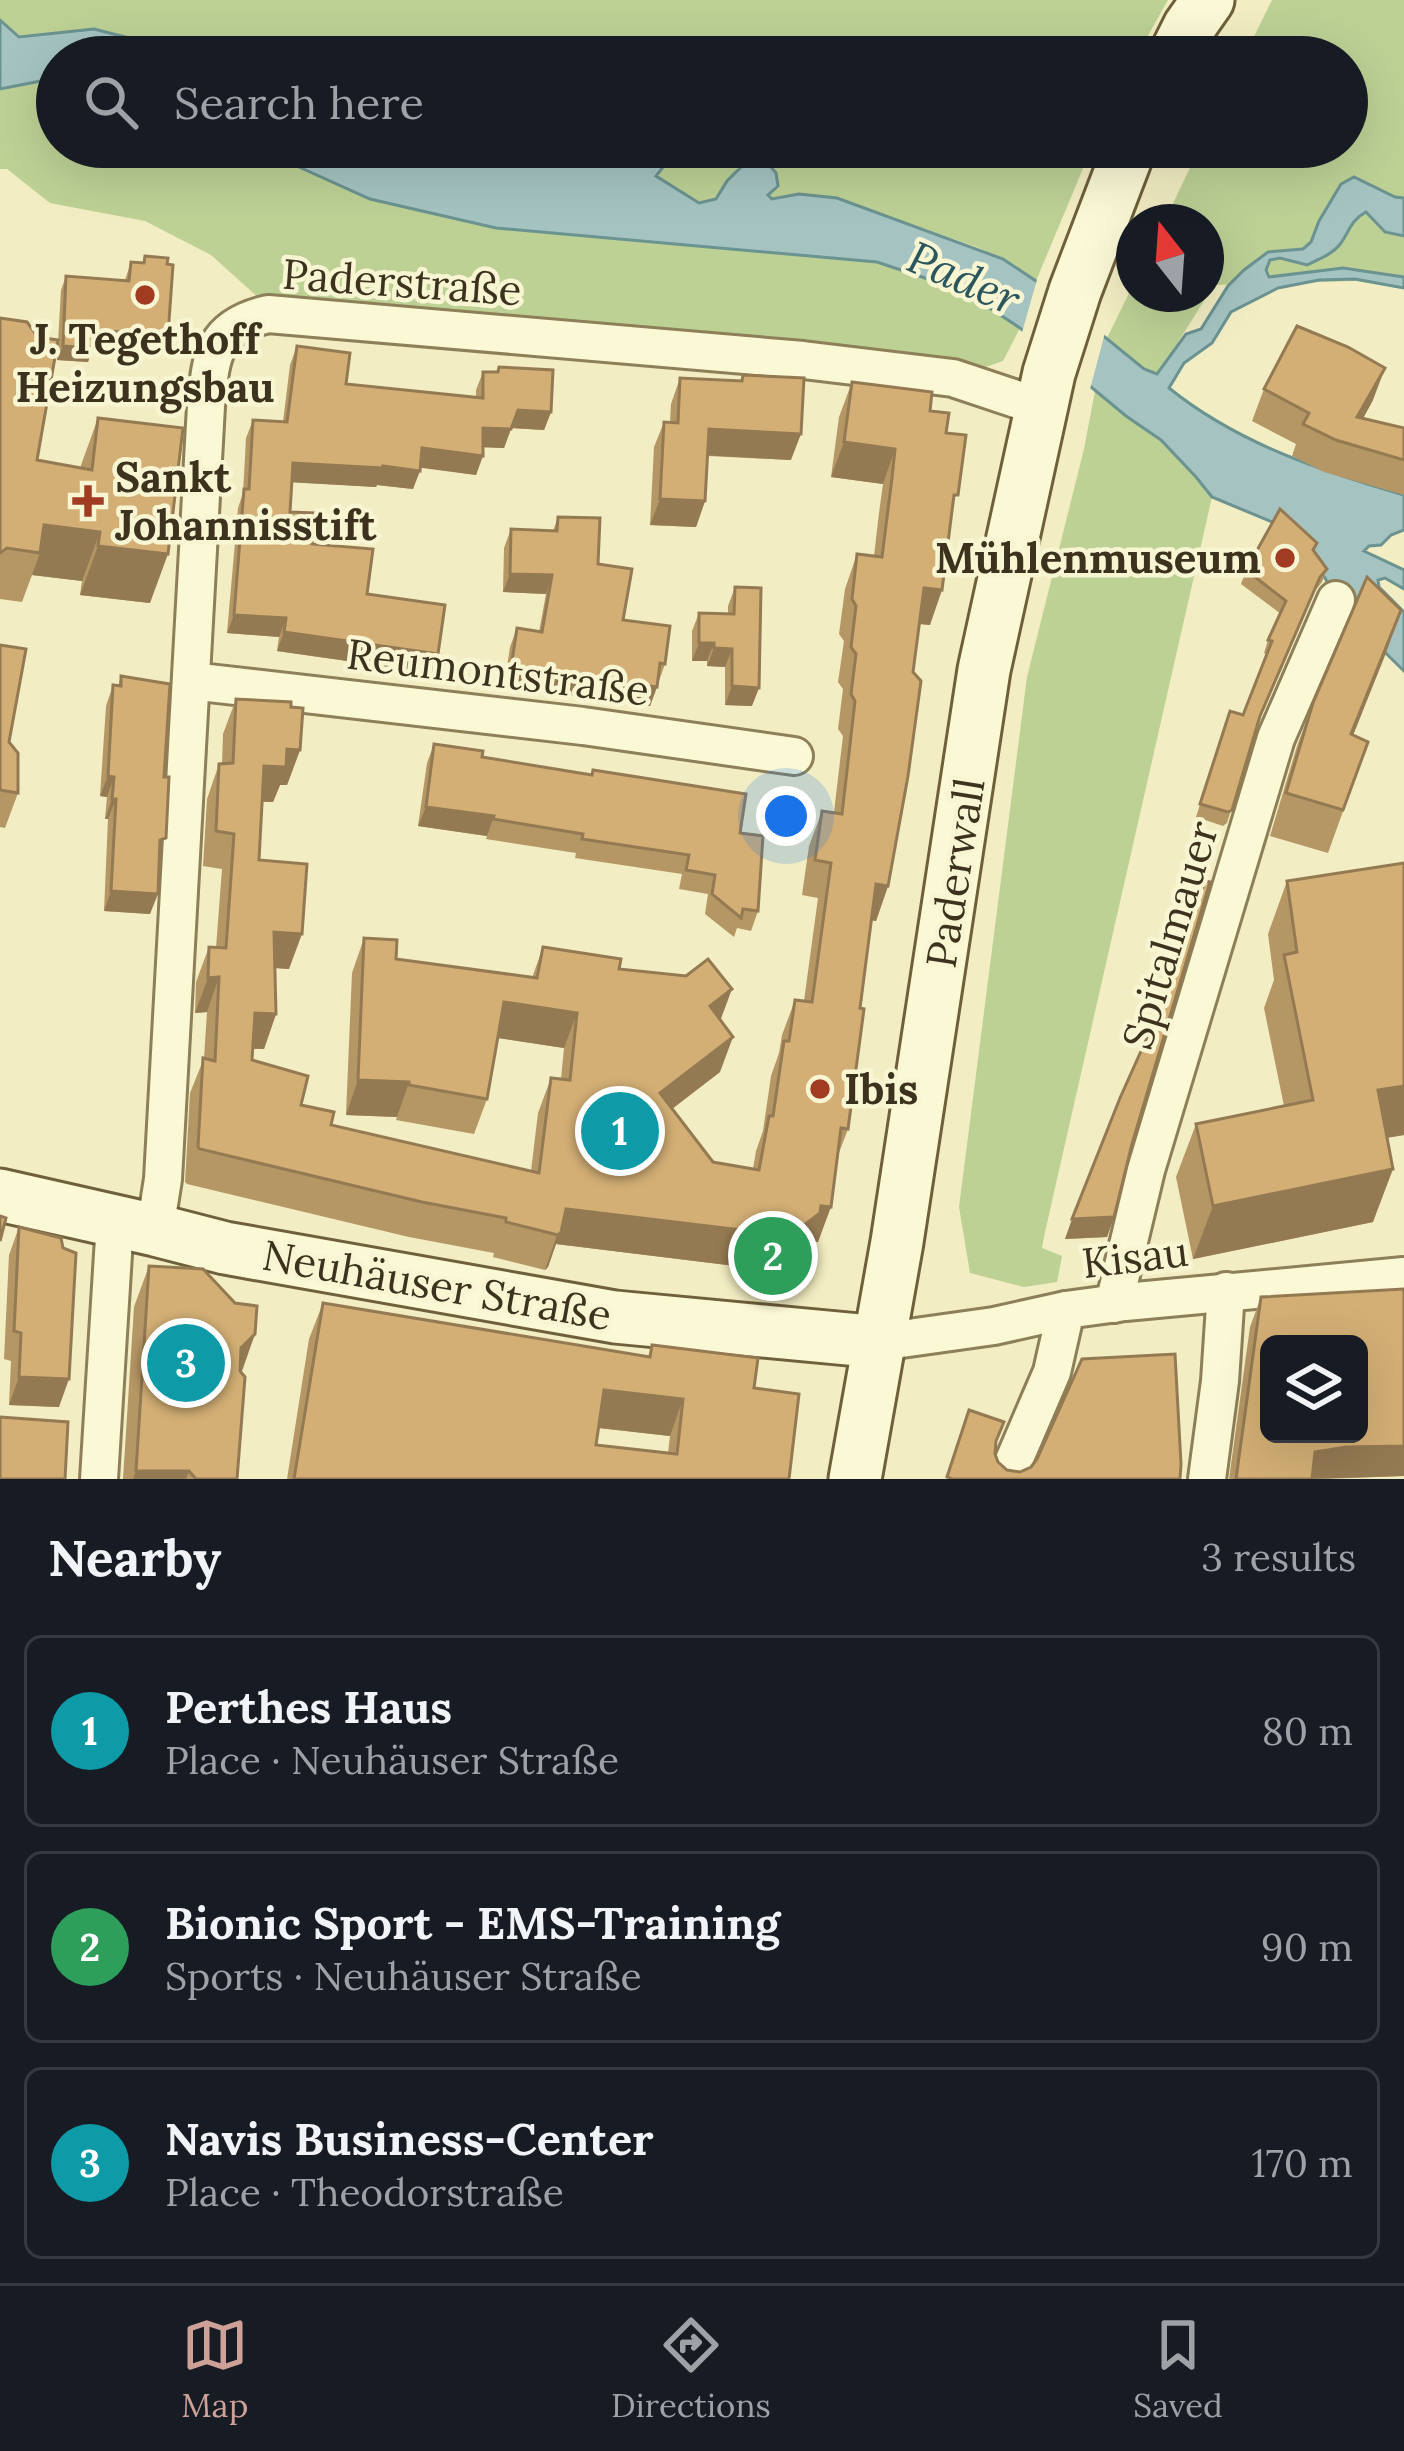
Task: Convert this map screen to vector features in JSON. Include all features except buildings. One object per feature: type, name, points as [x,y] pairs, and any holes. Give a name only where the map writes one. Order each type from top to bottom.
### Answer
[{"type":"main road","points":[[1184,36],[1208,0]]},
{"type":"main road","name":"Paderwall","points":[[855,1479],[985,670],[1045,390],[1075,291],[1122,168]]},
{"type":"main road","name":"Neuhäuser Straße","points":[[0,1195],[292,1262],[615,1317],[880,1342]]},
{"type":"street","name":"Paderstraße","points":[[99,1479],[135,1226],[163,1179],[211,357],[224,336],[253,317],[268,314],[803,360],[1045,390]]},
{"type":"street","name":"Spitalmauer","points":[[1114,1304],[1146,1170],[1276,738],[1336,601]]},
{"type":"street","name":"Reumontstraße","points":[[191,681],[583,726],[794,756]]},
{"type":"street","name":"Kisau","points":[[880,1342],[1066,1310],[1404,1276]]},
{"type":"street","points":[[1208,1479],[1226,1291]]},
{"type":"street","points":[[1006,1479],[1052,1372],[1066,1310]]},
{"type":"green space","points":[[0,0],[1168,0],[1148,36],[121,36],[94,29],[19,37],[0,20]]},
{"type":"green space","points":[[1272,0],[1404,0],[1404,289],[1356,281],[1224,285],[1224,204],[1173,204],[1190,168],[1368,168],[1368,36],[1254,36]]},
{"type":"green space","points":[[36,82],[36,168],[307,168],[496,228],[877,262],[949,286],[1020,328],[1003,361],[977,370],[261,300],[211,255],[145,221],[50,203],[7,169],[0,169],[0,89]]},
{"type":"green space","points":[[662,168],[741,169],[716,199],[699,203],[656,176]]},
{"type":"green space","points":[[772,168],[1083,168],[1036,281],[979,248],[837,198],[799,194],[772,199],[767,196],[778,186]]},
{"type":"green space","points":[[1120,312],[1197,312],[1158,374],[1144,369],[1107,338]]},
{"type":"green space","points":[[1095,391],[1161,440],[1212,497],[1045,1232],[1042,1248],[1062,1256],[1057,1282],[1024,1287],[970,1273],[959,1207],[1027,677]]},
{"type":"water","points":[[0,20],[19,37],[94,29],[121,36],[36,36],[36,82],[0,89]]},
{"type":"water","name":"Pader","points":[[301,168],[662,168],[656,176],[699,203],[716,199],[740,168],[772,168],[778,186],[768,195],[772,199],[799,194],[837,198],[1003,259],[1144,369],[1157,374],[1186,334],[1201,329],[1212,312],[1224,312],[1224,292],[1244,270],[1268,252],[1303,249],[1311,242],[1341,184],[1354,177],[1404,198],[1404,236],[1385,232],[1366,212],[1326,256],[1307,265],[1270,260],[1266,270],[1269,277],[1343,268],[1404,277],[1404,288],[1355,279],[1278,288],[1231,312],[1212,343],[1184,363],[1169,388],[1251,440],[1404,495],[1404,530],[1364,551],[1404,570],[1404,589],[1385,578],[1378,580],[1379,587],[1404,612],[1404,671],[1346,614],[1312,556],[1277,524],[1212,497],[1161,440],[1020,328],[949,286],[877,262],[496,228],[370,199]]},
{"type":"pier","points":[[1038,276],[1106,329],[1089,393],[1021,336]]},
{"type":"place","name":"J. Tegethoff Heizungsbau","points":[[145,295]]},
{"type":"place","name":"Sankt Johannisstift","points":[[88,501]]},
{"type":"place","name":"Mühlenmuseum","points":[[1285,558]]},
{"type":"place","name":"Ibis","points":[[820,1089]]},
{"type":"place","name":"Perthes Haus","points":[[620,1131]]},
{"type":"place","name":"Bionic Sport - EMS-Training","points":[[773,1256]]},
{"type":"place","name":"Navis Business-Center","points":[[186,1363]]}]
